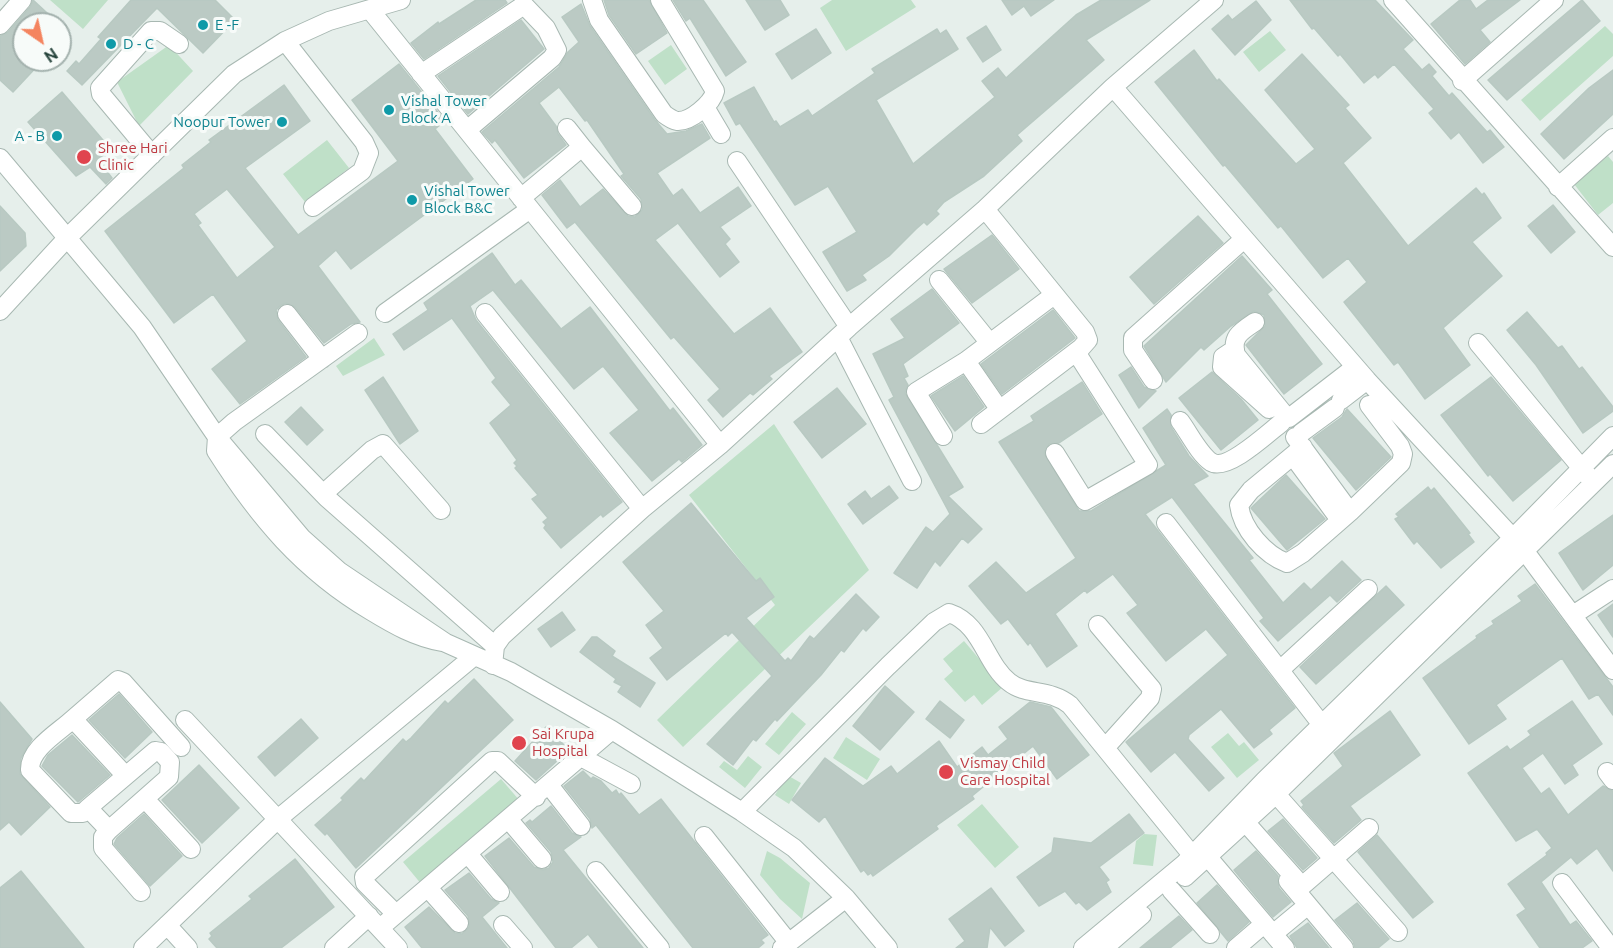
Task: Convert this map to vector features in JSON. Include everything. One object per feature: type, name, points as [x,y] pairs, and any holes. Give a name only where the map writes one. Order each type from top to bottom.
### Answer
[{"type":"street","points":[[0,25],[22,0]]},
{"type":"street","points":[[0,311],[68,237],[234,74],[285,41],[329,21],[371,11],[401,0]]},
{"type":"street","points":[[592,0],[599,20],[664,114],[673,120],[681,121],[705,107],[713,99],[715,92],[660,0]]},
{"type":"street","points":[[493,665],[495,646],[502,636],[642,509],[720,445],[844,332],[985,210],[1113,87],[1214,0]]},
{"type":"street","points":[[1462,81],[1554,0]]},
{"type":"street","points":[[1400,2],[1462,81],[1613,247]]},
{"type":"street","points":[[421,74],[524,5],[546,28],[557,50],[552,58],[466,130]]},
{"type":"street","points":[[371,11],[720,445]]},
{"type":"street","points":[[152,155],[101,94],[100,88],[151,32],[160,31],[179,44]]},
{"type":"street","points":[[285,41],[364,142],[369,153],[362,171],[313,207]]},
{"type":"street","points":[[1113,87],[1361,374],[1519,544],[1613,670]]},
{"type":"street","points":[[705,107],[721,134]]},
{"type":"street","points":[[567,128],[632,206]]},
{"type":"street","points":[[1558,187],[1613,138]]},
{"type":"street","points":[[385,313],[526,204],[582,147]]},
{"type":"street","points":[[0,158],[142,327],[217,437],[216,451],[239,486],[268,526],[306,565],[346,597],[386,621],[418,638],[446,643],[511,672],[612,730],[742,812],[794,848],[846,898],[888,948]]},
{"type":"street","points":[[737,161],[844,332],[912,481]]},
{"type":"street","points":[[981,424],[1085,345],[1087,335],[985,210]]},
{"type":"street","points":[[1153,380],[1133,350],[1133,338],[1244,239]]},
{"type":"street","points":[[939,280],[988,342]]},
{"type":"street","points":[[943,436],[916,392],[966,362],[988,342],[1054,295]]},
{"type":"street","points":[[485,313],[642,509]]},
{"type":"street","points":[[287,314],[322,359]]},
{"type":"street","points":[[1255,322],[1236,335],[1235,350],[1283,418],[1345,516]]},
{"type":"street","points":[[217,437],[358,333]]},
{"type":"street","points":[[1478,343],[1587,476]]},
{"type":"street","points":[[1054,453],[1085,501],[1148,465],[1076,352]]},
{"type":"street","points":[[966,362],[994,403]]},
{"type":"street","points":[[1361,374],[1338,404],[1251,490],[1239,505],[1245,523],[1271,557],[1287,563],[1303,553],[1394,472],[1403,454],[1370,405]]},
{"type":"street","points":[[1180,421],[1209,460],[1217,465],[1229,463],[1283,418],[1361,374]]},
{"type":"street","points":[[265,434],[323,495],[495,646]]},
{"type":"street","points":[[1083,948],[1200,853],[1270,787],[1587,476],[1613,436]]},
{"type":"street","points":[[323,495],[372,450],[383,444],[441,510]]},
{"type":"street","points":[[1587,476],[1613,464]]},
{"type":"street","points":[[1166,523],[1322,725]]},
{"type":"street","points":[[1104,948],[1171,890],[1200,853],[1244,824],[1270,787],[1322,725],[1519,544]]},
{"type":"street","points":[[1280,670],[1368,589]]},
{"type":"street","points":[[1573,615],[1613,589]]},
{"type":"street","points":[[742,812],[888,666],[934,622],[948,613],[963,618],[1008,682],[1020,688],[1057,695],[1070,705],[1285,948]]},
{"type":"street","points":[[1098,625],[1152,689],[1150,698],[1106,748]]},
{"type":"street","points":[[143,948],[279,818],[473,657]]},
{"type":"street","points":[[118,680],[123,682],[174,753],[155,751],[83,813],[71,813],[30,770],[30,761],[37,751],[118,680]]},
{"type":"street","points":[[73,719],[125,775]]},
{"type":"street","points":[[141,892],[103,848],[103,837],[169,777],[174,753],[191,726],[398,948]]},
{"type":"street","points":[[334,948],[375,922],[396,914],[612,730]]},
{"type":"street","points":[[581,757],[631,784]]},
{"type":"street","points":[[396,914],[365,883],[364,877],[492,761],[498,760],[542,791],[580,826]]},
{"type":"street","points":[[1270,787],[1398,932]]},
{"type":"street","points":[[145,799],[191,849]]},
{"type":"street","points":[[88,808],[109,830]]},
{"type":"street","points":[[509,820],[542,859]]},
{"type":"street","points":[[1244,824],[1302,886],[1369,828]]},
{"type":"street","points":[[1244,824],[1344,948]]},
{"type":"street","points":[[704,836],[786,946],[846,898]]},
{"type":"street","points":[[468,854],[500,892]]},
{"type":"street","points":[[596,871],[660,948]]},
{"type":"street","points":[[1562,883],[1611,948]]},
{"type":"street","points":[[428,888],[459,923]]},
{"type":"street","points":[[1171,890],[1210,934]]},
{"type":"street","points":[[1236,948],[1308,905]]},
{"type":"street","points":[[167,925],[188,948]]},
{"type":"street","points":[[503,925],[523,948]]},
{"type":"green space","points":[[50,0],[108,0],[83,29],[72,19],[72,12],[64,12]]},
{"type":"green space","points":[[832,0],[911,0],[916,7],[846,51],[820,8]]},
{"type":"green space","points":[[1605,26],[1613,34],[1613,56],[1540,121],[1521,100]]},
{"type":"green space","points":[[1270,31],[1286,50],[1259,72],[1243,52]]},
{"type":"green space","points":[[169,45],[193,71],[139,126],[117,82]]},
{"type":"green space","points":[[671,45],[687,69],[665,85],[648,61]]},
{"type":"green space","points":[[327,140],[349,168],[305,202],[283,174]]},
{"type":"green space","points":[[1608,156],[1613,162],[1613,203],[1598,215],[1574,184]]},
{"type":"green space","points":[[374,338],[385,355],[343,376],[336,366]]},
{"type":"green space","points":[[774,424],[869,570],[683,747],[657,720],[775,605],[689,495]]},
{"type":"green space","points":[[964,641],[1003,687],[982,705],[974,695],[965,702],[944,679],[953,671],[943,659]]},
{"type":"green space","points":[[792,712],[806,724],[779,755],[765,744]]},
{"type":"green space","points":[[1228,733],[1239,746],[1244,742],[1259,760],[1237,778],[1211,747]]},
{"type":"green space","points":[[846,737],[880,759],[867,780],[833,758]]},
{"type":"green space","points":[[748,756],[762,767],[745,788],[719,767],[724,761],[737,770]]},
{"type":"green space","points":[[787,775],[801,783],[789,804],[775,795]]},
{"type":"green space","points":[[501,779],[520,801],[422,885],[403,862]]},
{"type":"green space","points":[[982,804],[1019,847],[995,868],[957,825]]},
{"type":"green space","points":[[1144,834],[1157,835],[1153,866],[1133,864],[1136,841]]},
{"type":"green space","points":[[767,851],[780,858],[810,883],[802,919],[780,899],[760,875]]},
{"type":"building","points":[[33,0],[46,12],[26,12]]},
{"type":"building","points":[[131,0],[215,0],[235,20],[203,53],[157,8],[82,85],[68,72],[72,72],[72,65],[76,61],[79,64],[101,39],[98,37]]},
{"type":"building","points":[[476,0],[505,0],[507,3],[424,59],[411,43],[438,22],[439,24]]},
{"type":"building","points":[[604,0],[649,0],[667,33],[636,54],[609,15]]},
{"type":"building","points":[[673,0],[703,0],[746,62],[726,76],[690,18],[686,21]]},
{"type":"building","points":[[746,0],[780,0],[789,15],[765,30]]},
{"type":"building","points":[[1002,0],[1054,0],[1031,16],[1024,6],[1012,15]]},
{"type":"building","points":[[1101,0],[1150,0],[1086,40],[1104,60],[1017,135],[1022,141],[984,176],[944,202],[936,211],[939,214],[927,225],[924,222],[889,256],[862,275],[866,280],[847,291],[823,252],[857,232],[828,186],[795,205],[740,123],[736,125],[724,103],[754,87],[774,122],[776,121],[780,127],[808,110],[812,116],[875,73],[872,69],[937,29],[940,34],[946,30],[958,49],[876,100],[913,164],[995,97],[982,81],[998,68],[1006,78],[1076,15]]},
{"type":"building","points":[[1290,0],[1375,0],[1413,40],[1403,49],[1422,70],[1429,64],[1436,72],[1432,76],[1449,96],[1452,93],[1487,132],[1490,130],[1504,147],[1483,163],[1459,132],[1451,139],[1429,113],[1434,109],[1394,64],[1378,78],[1375,74],[1364,83],[1340,54],[1338,56],[1314,28],[1312,29]]},
{"type":"building","points":[[1460,0],[1470,0],[1476,9],[1488,0],[1520,0],[1480,30],[1490,42],[1465,64],[1431,24]]},
{"type":"building","points":[[1582,0],[1600,21],[1507,100],[1488,80]]},
{"type":"building","points":[[1256,1],[1271,20],[1235,55],[1212,29],[1228,15],[1232,20]]},
{"type":"building","points":[[581,4],[590,26],[667,134],[686,131],[702,124],[710,138],[657,173],[673,196],[682,189],[700,213],[738,187],[751,206],[720,227],[730,239],[725,244],[739,262],[720,277],[678,223],[655,240],[734,334],[770,308],[802,352],[769,376],[772,379],[753,395],[750,393],[723,417],[708,400],[720,389],[674,337],[671,339],[575,222],[567,228],[542,195],[560,180],[580,207],[603,189],[628,216],[635,217],[642,210],[641,199],[621,176],[624,174],[587,120],[585,121],[559,87],[539,103],[556,126],[558,134],[566,145],[524,178],[495,140],[492,143],[482,132],[559,67],[568,52],[579,42],[562,17]]},
{"type":"building","points":[[521,20],[544,49],[468,114],[438,76]]},
{"type":"building","points":[[986,26],[1001,50],[983,62],[967,38]]},
{"type":"building","points":[[12,27],[12,72],[32,72],[13,92],[0,80],[0,36]]},
{"type":"building","points":[[816,29],[831,53],[792,79],[776,54]]},
{"type":"building","points":[[1194,50],[1217,81],[1219,79],[1296,164],[1315,149],[1265,90],[1302,54],[1349,105],[1345,108],[1371,138],[1343,163],[1408,246],[1476,188],[1482,195],[1484,193],[1501,218],[1472,242],[1502,276],[1443,328],[1470,365],[1425,399],[1398,362],[1394,365],[1344,302],[1367,282],[1348,258],[1323,278],[1281,226],[1278,228],[1225,165],[1223,166],[1155,82]]},
{"type":"building","points":[[399,64],[445,121],[435,129],[473,179],[351,269],[336,250],[318,266],[360,322],[351,324],[324,343],[295,307],[286,303],[281,305],[276,310],[278,320],[306,357],[240,404],[212,369],[247,341],[213,294],[174,323],[105,231],[184,168],[182,165],[211,142],[209,140],[284,85],[310,121],[245,168],[298,235],[398,161],[352,100]],"holes":[[[227,189],[275,247],[237,278],[198,225],[201,223],[194,214]]]},
{"type":"building","points":[[1613,70],[1613,114],[1564,159],[1541,134],[1589,88]]},
{"type":"building","name":"A - B","points":[[62,92],[108,146],[104,149],[106,152],[98,160],[112,178],[106,184],[90,167],[76,176],[28,122]]},
{"type":"building","points":[[1553,205],[1575,232],[1551,253],[1528,226]]},
{"type":"building","points":[[0,206],[25,233],[26,246],[0,271]]},
{"type":"building","points":[[1198,216],[1223,243],[1154,304],[1130,277]]},
{"type":"building","points":[[992,235],[1019,269],[972,303],[944,269]]},
{"type":"building","points":[[492,253],[515,285],[521,280],[561,329],[590,307],[670,411],[673,408],[702,445],[682,462],[679,459],[652,481],[610,433],[639,410],[603,366],[574,389],[493,290],[470,306],[476,320],[622,502],[603,517],[601,514],[561,548],[544,528],[546,525],[543,522],[548,518],[532,499],[538,495],[515,468],[517,466],[514,463],[517,460],[490,423],[511,405],[492,382],[496,378],[452,318],[404,350],[393,334],[428,310],[424,303]]},
{"type":"building","points":[[1242,256],[1272,290],[1267,294],[1322,364],[1284,394],[1246,345],[1265,326],[1264,315],[1254,311],[1231,326],[1204,350],[1201,347],[1166,382],[1144,346]]},
{"type":"building","points":[[932,289],[959,323],[903,364],[908,376],[904,378],[908,385],[905,393],[963,487],[948,496],[982,529],[968,543],[962,538],[940,566],[935,561],[917,588],[894,573],[926,527],[933,532],[950,514],[889,400],[894,397],[873,354],[905,338],[891,319]]},
{"type":"building","points":[[1053,310],[1075,338],[1002,394],[981,364]]},
{"type":"building","points":[[1527,312],[1558,348],[1562,346],[1579,369],[1582,367],[1613,407],[1613,411],[1583,433],[1536,365],[1507,330]]},
{"type":"building","points":[[1131,367],[1144,387],[1156,391],[1139,408],[1119,375]]},
{"type":"building","points":[[1212,372],[1241,399],[1258,420],[1221,450],[1179,398]]},
{"type":"building","points":[[963,376],[984,407],[955,431],[931,396]]},
{"type":"building","points":[[383,377],[418,431],[400,444],[365,390]]},
{"type":"building","points":[[1491,377],[1561,460],[1513,501],[1490,474],[1488,476],[1441,415]]},
{"type":"building","points":[[1082,382],[1102,414],[1059,443],[1049,444],[1044,453],[1079,511],[1091,511],[1166,465],[1143,428],[1167,409],[1171,415],[1171,427],[1189,456],[1208,476],[1193,484],[1253,558],[1249,560],[1283,603],[1304,583],[1311,590],[1342,561],[1361,580],[1337,602],[1330,595],[1278,641],[1260,621],[1264,618],[1172,497],[1145,514],[1295,708],[1269,730],[1272,734],[1254,748],[1221,709],[1189,735],[1188,739],[1224,778],[1209,791],[1175,752],[1151,772],[1126,742],[1228,655],[1206,629],[1166,661],[1127,613],[1138,605],[1113,574],[1087,593],[1085,590],[1055,614],[1077,646],[1047,667],[1030,642],[1028,645],[1008,619],[1001,624],[969,586],[996,562],[1026,593],[1076,558],[999,442],[1034,421],[1031,416]]},
{"type":"building","points":[[837,388],[866,424],[822,458],[794,422]]},
{"type":"building","points":[[301,407],[323,430],[307,445],[285,422]]},
{"type":"building","points":[[1347,409],[1391,457],[1356,490],[1313,438],[1342,417]]},
{"type":"building","points":[[1286,475],[1325,519],[1287,550],[1251,508]]},
{"type":"building","points":[[889,486],[898,498],[863,524],[848,504],[865,491],[871,499]]},
{"type":"building","points":[[1428,487],[1431,491],[1434,488],[1470,533],[1468,534],[1474,542],[1441,568],[1417,541],[1414,544],[1395,519],[1399,517],[1396,514]]},
{"type":"building","points":[[691,503],[756,581],[760,578],[774,597],[746,618],[785,661],[788,658],[791,661],[810,636],[814,639],[856,594],[879,617],[866,631],[863,628],[844,652],[841,650],[821,675],[777,721],[775,719],[756,741],[753,739],[733,765],[707,744],[772,676],[732,632],[728,636],[726,633],[667,680],[650,658],[663,648],[646,625],[664,611],[623,562]]},
{"type":"building","points":[[1613,515],[1613,565],[1583,590],[1559,553]]},
{"type":"building","points":[[1535,584],[1613,687],[1613,715],[1598,694],[1589,699],[1562,658],[1496,705],[1506,719],[1469,744],[1423,678],[1494,624],[1492,621],[1522,601],[1518,596]]},
{"type":"building","points":[[1386,586],[1404,605],[1316,684],[1300,667]]},
{"type":"building","points":[[1613,604],[1613,637],[1598,615]]},
{"type":"building","points":[[562,612],[575,630],[551,647],[538,629]]},
{"type":"building","points":[[592,637],[597,637],[615,651],[612,656],[655,683],[640,707],[618,692],[622,686],[614,682],[616,679],[580,652]]},
{"type":"building","points":[[474,679],[513,720],[356,868],[327,833],[325,835],[315,825],[343,800],[341,798],[361,778],[364,781],[403,739],[406,742],[411,738],[445,701],[448,704]]},
{"type":"building","points":[[885,686],[914,712],[880,750],[853,726]]},
{"type":"building","points":[[119,694],[152,732],[125,758],[89,720]]},
{"type":"building","points":[[940,701],[964,720],[950,738],[926,719]]},
{"type":"building","points":[[1572,701],[1602,744],[1572,765],[1578,775],[1565,784],[1543,753],[1522,768],[1541,794],[1549,788],[1568,815],[1603,786],[1613,791],[1613,871],[1597,848],[1577,864],[1571,857],[1541,882],[1570,925],[1576,921],[1592,941],[1582,948],[1540,948],[1517,915],[1526,909],[1508,884],[1547,855],[1546,853],[1552,848],[1537,829],[1516,841],[1468,773],[1507,746],[1510,750],[1531,735],[1528,731]]},
{"type":"building","points":[[0,702],[32,739],[21,758],[20,774],[50,807],[21,835],[9,822],[0,830]]},
{"type":"building","points":[[1030,702],[1051,707],[1089,755],[1057,779],[1033,746],[972,796],[974,799],[936,826],[938,829],[873,876],[871,873],[868,875],[864,870],[861,872],[825,816],[819,822],[792,800],[825,758],[863,786],[891,766],[897,774],[939,741],[957,767],[982,747],[988,755],[1008,739],[999,727]]},
{"type":"building","points":[[1390,711],[1420,755],[1350,806],[1361,820],[1334,843],[1302,807],[1304,805],[1301,801],[1343,766],[1334,753]]},
{"type":"building","points":[[301,719],[318,738],[275,776],[258,757]]},
{"type":"building","points":[[546,727],[569,750],[536,780],[515,761]]},
{"type":"building","points":[[72,735],[110,775],[78,802],[42,766],[48,755]]},
{"type":"building","points":[[199,765],[239,808],[202,843],[162,800]]},
{"type":"building","points":[[583,771],[591,779],[593,777],[601,781],[612,793],[616,790],[619,795],[621,793],[639,815],[661,799],[768,935],[761,940],[764,943],[758,948],[693,948],[596,825],[592,828],[590,819],[564,786]]},
{"type":"building","points":[[551,806],[572,833],[581,837],[563,850],[643,948],[599,948],[588,934],[571,948],[556,948],[485,856],[509,838],[534,867],[543,870],[549,868],[553,862],[551,852],[526,823],[530,820],[532,822]]},
{"type":"building","points":[[144,814],[182,856],[150,886],[114,844],[117,838]]},
{"type":"building","points":[[1129,814],[1144,833],[1099,867],[1109,880],[1106,882],[1111,892],[1087,910],[1079,902],[1076,904],[1065,891],[1039,906],[1017,877],[1052,852],[1054,838],[1091,843]]},
{"type":"building","points":[[1283,819],[1317,858],[1303,870],[1268,831]]},
{"type":"building","points":[[1377,835],[1433,902],[1413,918],[1358,852]]},
{"type":"building","points":[[1256,851],[1278,876],[1279,888],[1291,902],[1273,917],[1234,870]]},
{"type":"building","points":[[295,859],[334,907],[281,948],[217,948],[209,939],[212,936],[210,933],[252,899],[249,896]]},
{"type":"building","points":[[21,871],[84,948],[0,948],[0,888]]},
{"type":"building","points":[[469,873],[491,899],[499,903],[482,917],[507,948],[422,948],[405,927],[429,907],[455,933],[462,934],[469,927],[468,916],[445,890]]},
{"type":"building","points":[[1217,885],[1249,922],[1228,941],[1197,903]]},
{"type":"building","points":[[991,888],[1024,931],[1005,946],[990,927],[987,948],[956,948],[965,941],[949,919]]},
{"type":"building","points":[[1357,903],[1389,939],[1378,948],[1355,948],[1353,941],[1335,920]]},
{"type":"building","points":[[1179,916],[1192,930],[1170,948],[1140,948]]},
{"type":"building","points":[[1308,923],[1329,948],[1297,948],[1290,936]]},
{"type":"place","name":"E -F","points":[[203,25]]},
{"type":"place","name":"D - C","points":[[111,44]]},
{"type":"place","name":"Vishal Tower Block A","points":[[389,110]]},
{"type":"place","name":"Noopur Tower","points":[[282,122]]},
{"type":"place","name":"A - B","points":[[57,136]]},
{"type":"place","name":"Shree Hari Clinic","points":[[84,157]]},
{"type":"place","name":"Vishal Tower Block B&C","points":[[412,200]]},
{"type":"place","name":"Sai Krupa Hospital","points":[[519,743]]},
{"type":"place","name":"Vismay Child Care Hospital","points":[[946,772]]}]
